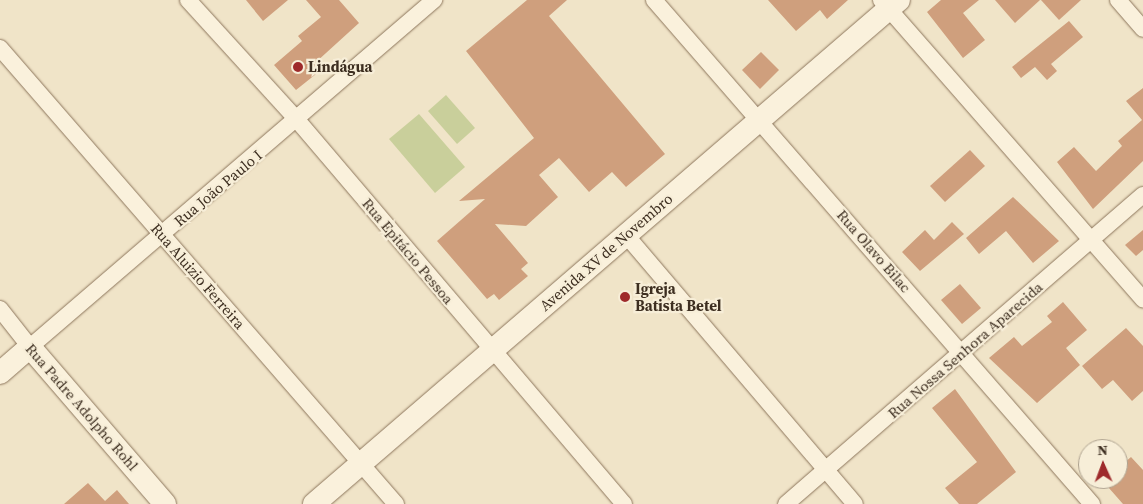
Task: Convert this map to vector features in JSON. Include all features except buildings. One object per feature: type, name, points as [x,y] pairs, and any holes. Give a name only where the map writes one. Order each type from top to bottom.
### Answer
[{"type":"street","name":"Rua Epitácio Pessoa","points":[[188,0],[298,121],[624,504]]},
{"type":"street","name":"Rua Olavo Bilac","points":[[654,0],[760,119],[1092,504]]},
{"type":"street","points":[[1118,0],[1143,29]]},
{"type":"street","name":"Rua João Paulo I","points":[[0,373],[298,121],[429,2]]},
{"type":"street","name":"Avenida XV de Novembro","points":[[314,504],[760,119],[889,3]]},
{"type":"street","points":[[889,3],[1143,299]]},
{"type":"street","name":"Rua Aluizio Ferreira","points":[[0,48],[396,504]]},
{"type":"street","name":"Rua Nossa Senhora Aparecida","points":[[786,504],[962,354],[1143,195]]},
{"type":"street","points":[[626,235],[856,504]]},
{"type":"street","name":"Rua Padre Adolpho Rohl","points":[[0,309],[165,504]]},
{"type":"green space","points":[[446,95],[475,128],[457,144],[428,111]]},
{"type":"green space","points":[[419,114],[465,167],[435,193],[389,139]]},
{"type":"place","name":"Lindágua","points":[[298,67]]},
{"type":"place","name":"Igreja Batista Betel","points":[[625,297]]}]
